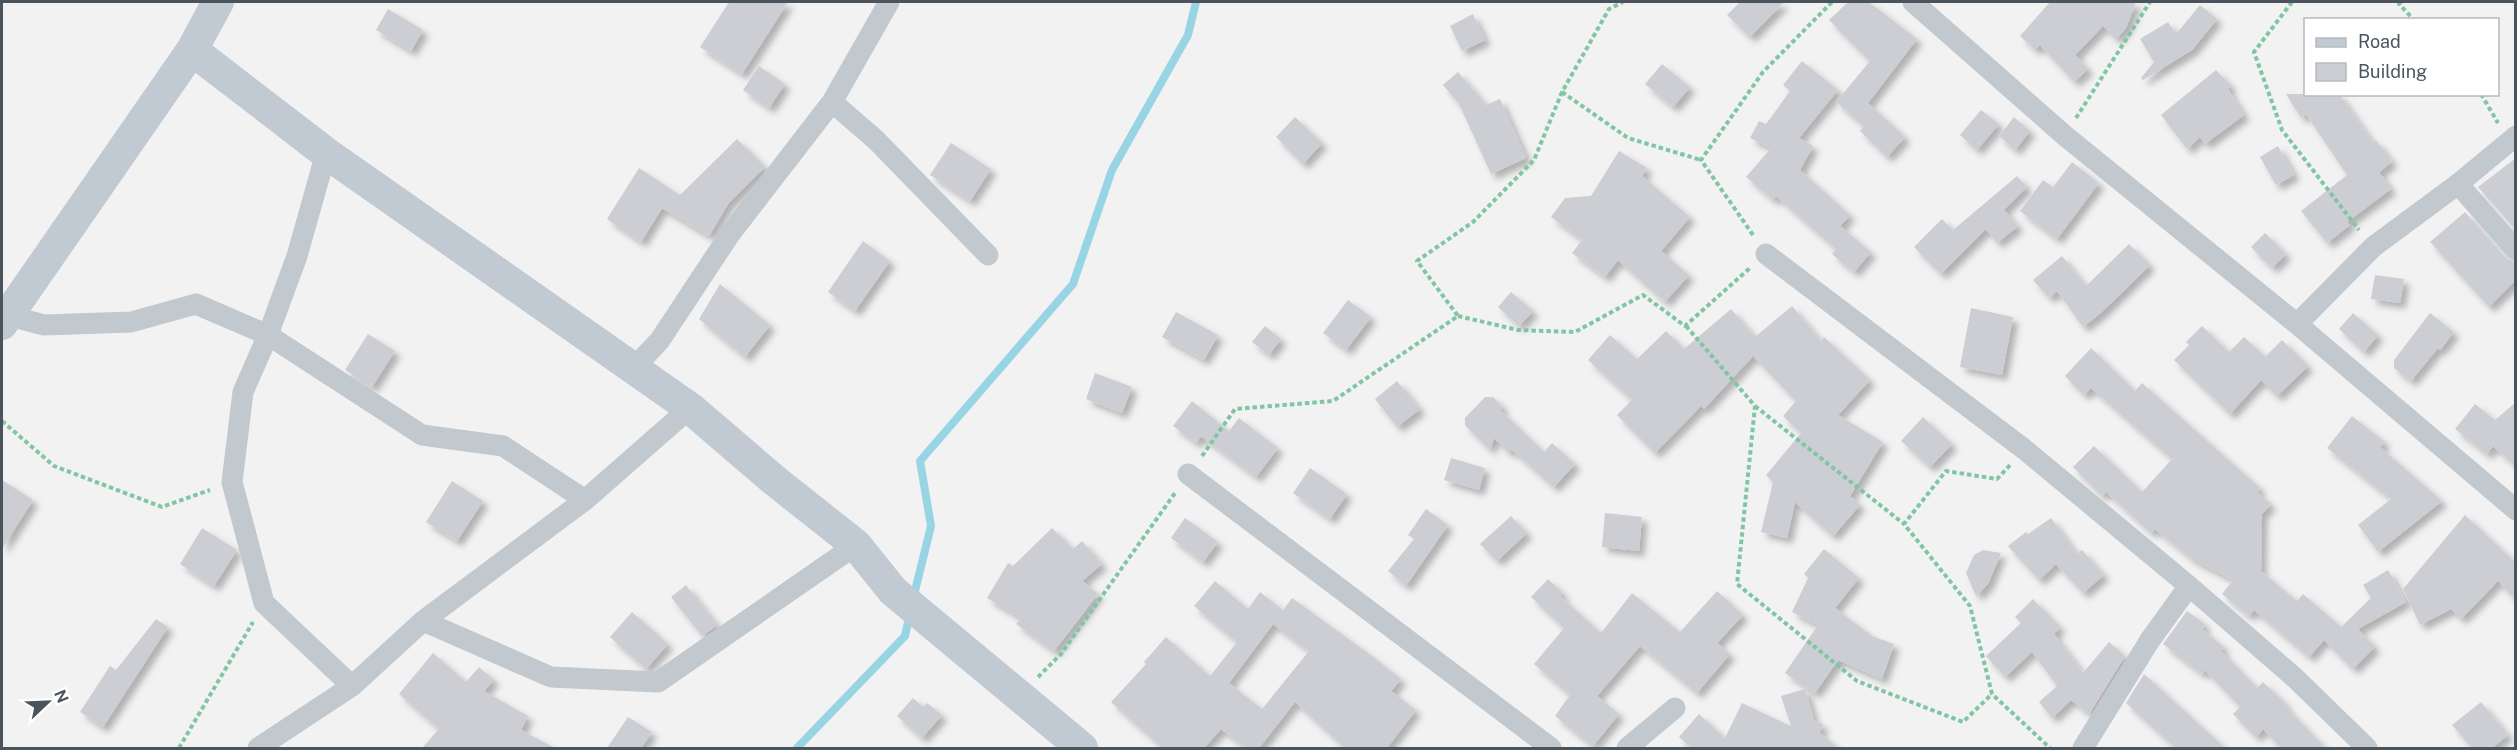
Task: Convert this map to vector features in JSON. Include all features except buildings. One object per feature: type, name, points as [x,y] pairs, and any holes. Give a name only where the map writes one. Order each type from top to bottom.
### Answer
[{"type":"street","points":[[218,2],[192,50],[3,318],[44,325],[131,322],[196,304],[267,335],[422,435],[503,446],[585,500]]},
{"type":"street","points":[[633,369],[660,340],[730,234],[832,102],[889,2]]},
{"type":"street","points":[[1913,2],[2064,135],[2297,324],[2516,510]]},
{"type":"street","points":[[192,50],[326,153],[690,408],[774,480],[856,545],[893,591],[928,622],[1082,748]]},
{"type":"street","points":[[832,102],[876,140],[988,255]]},
{"type":"street","points":[[2297,324],[2373,247],[2458,184],[2512,139]]},
{"type":"street","points":[[326,153],[297,256],[243,392],[232,482],[264,603],[352,686]]},
{"type":"street","points":[[2458,184],[2516,250]]},
{"type":"street","points":[[1766,254],[2024,449],[2294,677],[2367,748]]},
{"type":"street","points":[[258,748],[352,686],[423,621],[585,500],[690,408]]},
{"type":"street","points":[[1188,474],[1551,748]]},
{"type":"street","points":[[423,621],[551,677],[658,682],[856,545]]},
{"type":"street","points":[[2083,748],[2150,640],[2189,586]]},
{"type":"street","points":[[1627,748],[1675,708]]},
{"type":"path","points":[[1623,2],[1609,9],[1562,92],[1534,160],[1473,222],[1417,261],[1458,316],[1518,330],[1575,332],[1643,295],[1685,326],[1755,406],[1904,524],[1970,606],[1992,694],[2050,748]]},
{"type":"path","points":[[1701,160],[1763,72],[1832,2]]},
{"type":"path","points":[[2064,135],[2087,103],[2150,2]]},
{"type":"path","points":[[2292,2],[2254,52],[2282,130],[2373,247]]},
{"type":"path","points":[[2399,2],[2412,18]]},
{"type":"path","points":[[1562,92],[1628,138],[1701,160],[1766,254],[1685,326]]},
{"type":"path","points":[[2482,96],[2512,139]]},
{"type":"path","points":[[1017,696],[1061,654],[1235,409],[1333,401],[1458,316]]},
{"type":"path","points":[[1755,406],[1737,584],[1857,681],[1963,722],[1992,694]]},
{"type":"path","points":[[2,421],[54,466],[162,507],[232,482]]},
{"type":"path","points":[[1904,524],[1946,471],[1997,479],[2024,449]]},
{"type":"path","points":[[179,748],[264,603]]},
{"type":"waterway","points":[[913,599],[931,526],[920,461],[1073,284],[1112,170],[1188,35],[1196,2]]},
{"type":"waterway","points":[[797,748],[905,636],[910,614]]}]
